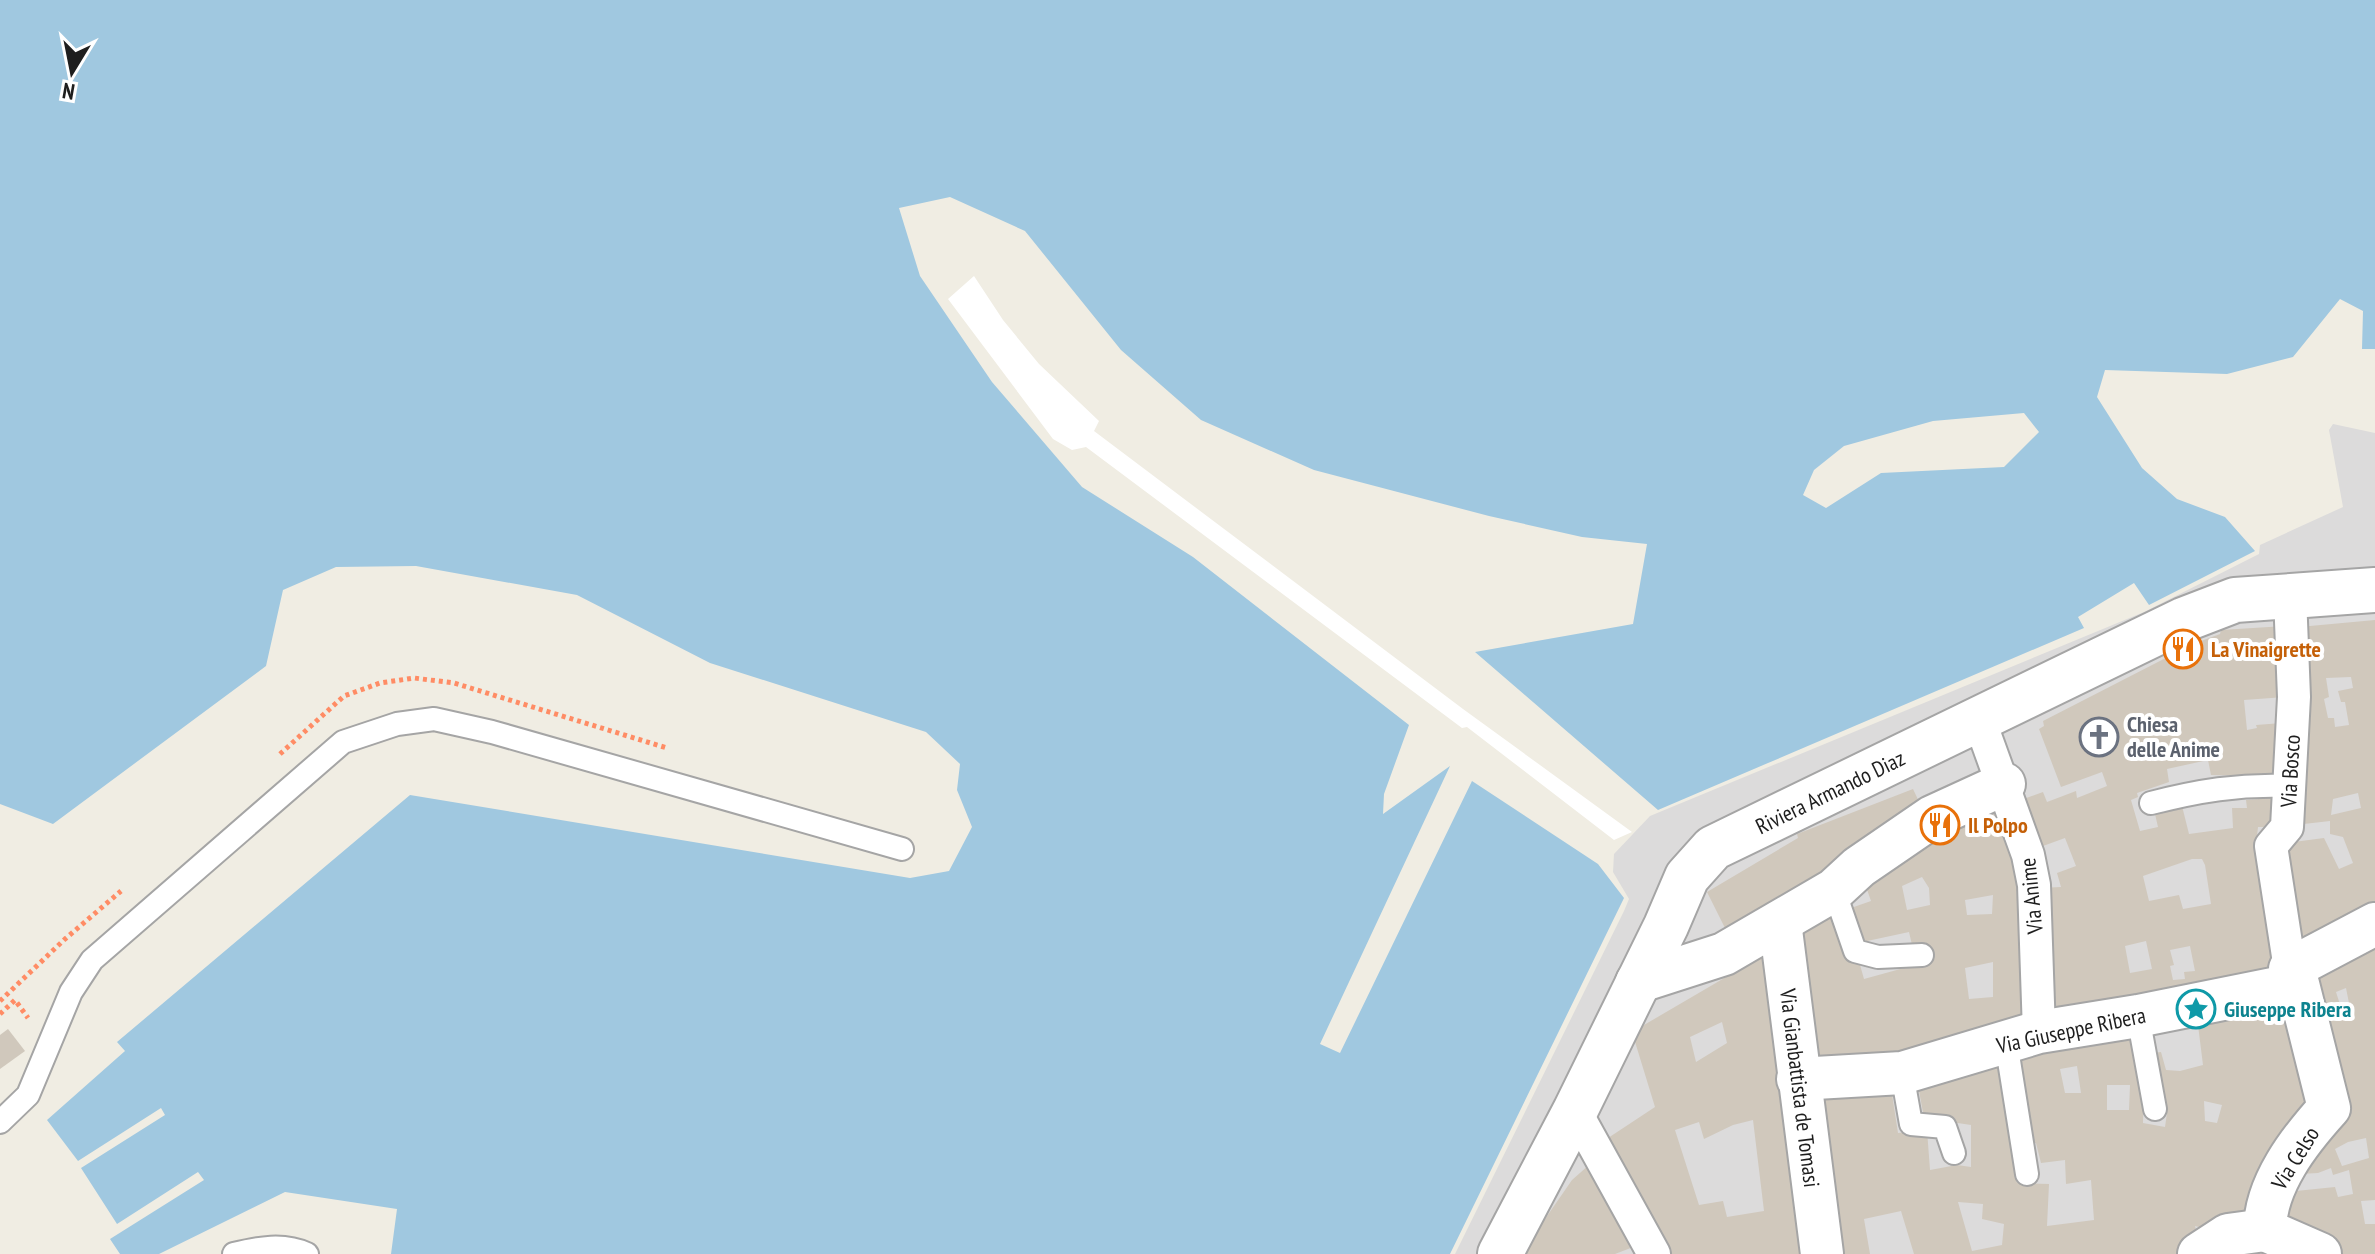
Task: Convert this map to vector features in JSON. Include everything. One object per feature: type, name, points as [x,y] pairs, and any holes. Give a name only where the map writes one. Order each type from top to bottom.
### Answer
[{"type":"street","name":"Riviera Armando Diaz","points":[[1500,1254],[1575,1111],[1687,877],[1713,848],[2183,620],[2235,600],[2375,590]]},
{"type":"street","name":"Via Bosco","points":[[2290,596],[2294,697],[2287,827],[2271,846],[2294,976]]},
{"type":"street","name":"Via Anime","points":[[1979,719],[2028,855],[2034,885],[2023,1037]]},
{"type":"street","points":[[1637,982],[1724,954],[1834,890],[1859,867],[1932,817],[2004,784]]},
{"type":"street","name":"Via Gianbattista de Tomasi","points":[[1780,922],[1822,1254]]},
{"type":"street","name":"Via Giuseppe Ribera","points":[[1798,1079],[1902,1073],[2023,1037],[2138,1016],[2294,976],[2375,924]]},
{"type":"street","name":"Via Celso","points":[[2265,1230],[2265,1213],[2275,1186],[2304,1136],[2329,1108],[2294,976]]},
{"type":"street","points":[[1575,1111],[1647,1252]]},
{"type":"street","points":[[2199,1254],[2228,1235],[2265,1230],[2320,1254]]},
{"type":"lane","points":[[0,1122],[28,1095],[71,992],[92,960],[343,742],[397,724],[434,719],[492,732],[902,849]]},
{"type":"lane","points":[[2151,803],[2206,790],[2256,785],[2288,786]]},
{"type":"lane","points":[[1834,890],[1855,951],[1878,957],[1922,955]]},
{"type":"lane","points":[[2138,1016],[2155,1109]]},
{"type":"lane","points":[[2023,1037],[2027,1174]]},
{"type":"lane","points":[[1902,1073],[1911,1124],[1945,1127],[1954,1153]]},
{"type":"lane","points":[[234,1254],[264,1247],[295,1249],[307,1254]]},
{"type":"path","points":[[277,757],[344,696],[380,683],[414,678],[454,683],[679,752]]},
{"type":"path","points":[[0,1001],[65,939],[124,889]]},
{"type":"path","points":[[0,1014],[15,1000]]},
{"type":"shaded area","points":[[2333,424],[2375,433],[2375,1254],[1455,1254],[1629,899],[1613,872],[1614,854],[1650,816],[2144,612],[2259,554],[2260,545],[2343,507],[2329,430]]},
{"type":"water","points":[[0,0],[2375,0],[2375,349],[2362,349],[2363,311],[2340,299],[2293,357],[2227,374],[2105,370],[2097,397],[2142,468],[2177,499],[2225,517],[2255,551],[2149,605],[2134,583],[2078,617],[2084,628],[1658,810],[1475,652],[1633,624],[1647,544],[1582,537],[1314,470],[1201,420],[1121,350],[1025,231],[950,197],[899,208],[920,276],[992,382],[1082,487],[1193,557],[1409,725],[1384,794],[1383,814],[1450,766],[1320,1044],[1340,1053],[1472,781],[1598,864],[1624,898],[1450,1254],[391,1254],[397,1209],[285,1192],[159,1254],[120,1254],[110,1239],[204,1180],[198,1172],[117,1224],[81,1168],[165,1115],[161,1108],[78,1161],[47,1120],[125,1051],[117,1042],[410,795],[910,878],[949,871],[972,827],[957,790],[960,764],[926,732],[710,663],[577,595],[416,566],[336,567],[283,590],[266,666],[53,824],[0,804]],"holes":[[[2024,413],[2039,432],[2004,467],[1881,473],[1826,508],[1803,495],[1814,470],[1844,446],[1933,421]]]},
{"type":"pier","points":[[974,276],[1003,320],[1039,364],[1099,421],[1094,431],[1632,832],[1614,840],[1467,727],[1462,728],[1086,447],[1072,450],[1053,439],[948,299]]},
{"type":"building","points":[[2375,620],[2375,913],[2297,955],[2279,844],[2324,838],[2339,869],[2353,863],[2343,837],[2330,834],[2330,821],[2295,825],[2299,627]],"holes":[[[2351,677],[2353,688],[2338,691],[2341,702],[2345,702],[2349,725],[2335,727],[2334,718],[2328,718],[2324,699],[2329,697],[2326,678]],[[2358,793],[2361,808],[2331,815],[2333,799]]]},
{"type":"building","points":[[2285,626],[2285,697],[2244,700],[2247,730],[2257,728],[2256,725],[2282,723],[2280,777],[2211,775],[2208,760],[2167,769],[2169,782],[2137,793],[2138,797],[2131,800],[2140,831],[2158,827],[2155,814],[2182,806],[2189,834],[2233,828],[2232,808],[2247,808],[2246,800],[2259,799],[2259,796],[2275,797],[2275,827],[2258,827],[2257,836],[2261,835],[2276,981],[2045,1021],[2040,888],[2061,887],[2057,873],[2076,866],[2065,838],[2032,850],[2015,802],[2043,792],[2047,802],[2076,791],[2077,798],[2107,786],[2102,772],[2061,787],[2039,729],[2044,726],[2043,721],[2193,644],[2220,634],[2221,630]],"holes":[[[2192,859],[2202,859],[2205,865],[2211,904],[2183,909],[2179,895],[2149,901],[2143,876]],[[2146,941],[2152,969],[2130,973],[2125,946]],[[2190,946],[2195,971],[2184,972],[2185,979],[2173,980],[2170,966],[2174,965],[2170,950]]]},
{"type":"building","points":[[1913,789],[1923,810],[1731,940],[1707,892],[1798,838],[1797,834]]},
{"type":"building","points":[[2001,794],[2026,867],[2031,1025],[1889,1068],[1806,1068],[1795,922],[1834,908],[1858,958],[1864,979],[1933,960],[1932,947],[1913,949],[1909,932],[1858,943],[1851,908],[1871,901],[1862,875]],"holes":[[[1922,877],[1929,888],[1930,905],[1907,910],[1902,886]],[[1993,895],[1992,914],[1967,915],[1965,900]],[[1993,962],[1993,997],[1969,999],[1965,968]]]},
{"type":"building","points":[[2375,936],[2375,1200],[2361,1201],[2365,1224],[2375,1224],[2375,1254],[2337,1254],[2281,1235],[2285,1192],[2335,1187],[2338,1197],[2353,1194],[2349,1170],[2333,1175],[2331,1168],[2318,1173],[2299,1174],[2313,1134],[2302,974]],"holes":[[[2346,988],[2351,1013],[2344,1017],[2336,992]],[[2366,1138],[2369,1158],[2342,1166],[2335,1149]]]},
{"type":"building","points":[[1774,949],[1814,1254],[1663,1254],[1602,1142],[1655,1107],[1632,1032]],"holes":[[[1722,1022],[1727,1043],[1696,1062],[1690,1037]],[[1753,1120],[1764,1211],[1727,1217],[1723,1201],[1699,1205],[1675,1130],[1699,1122],[1704,1139],[1733,1125]]]},
{"type":"building","points":[[2295,995],[2317,1082],[2257,1219],[2207,1229],[2195,1226],[2201,1247],[2182,1254],[1914,1254],[1901,1211],[1864,1219],[1870,1254],[1829,1254],[1807,1089],[1890,1081],[1898,1133],[1927,1130],[1930,1170],[1957,1165],[1971,1167],[1971,1125],[1924,1118],[1917,1080],[2001,1058],[2009,1095],[2017,1183],[2049,1184],[2047,1226],[2094,1220],[2091,1180],[2066,1184],[2065,1160],[2041,1163],[2036,1143],[2030,1144],[2015,1045],[2131,1027],[2144,1084],[2143,1123],[2165,1127],[2167,1113],[2153,1053],[2161,1052],[2166,1070],[2180,1071],[2203,1065],[2196,1009]],"holes":[[[2077,1066],[2081,1093],[2065,1093],[2060,1069]],[[2107,1085],[2130,1085],[2129,1110],[2107,1110]],[[2204,1101],[2222,1105],[2217,1123],[2205,1121]],[[1958,1202],[1983,1204],[1982,1219],[2004,1224],[2002,1245],[1972,1251]]]},
{"type":"building","points":[[8,1029],[25,1051],[0,1069],[0,1035]]},
{"type":"building","points":[[1589,1165],[1641,1244],[1615,1254],[1526,1254],[1525,1248],[1572,1180]]},
{"type":"place","name":"La Vinaigrette","points":[[2183,649]]},
{"type":"place","name":"Chiesa delle Anime","points":[[2099,737]]},
{"type":"place","name":"Il Polpo","points":[[1940,825]]},
{"type":"place","name":"Giuseppe Ribera","points":[[2196,1009]]}]
